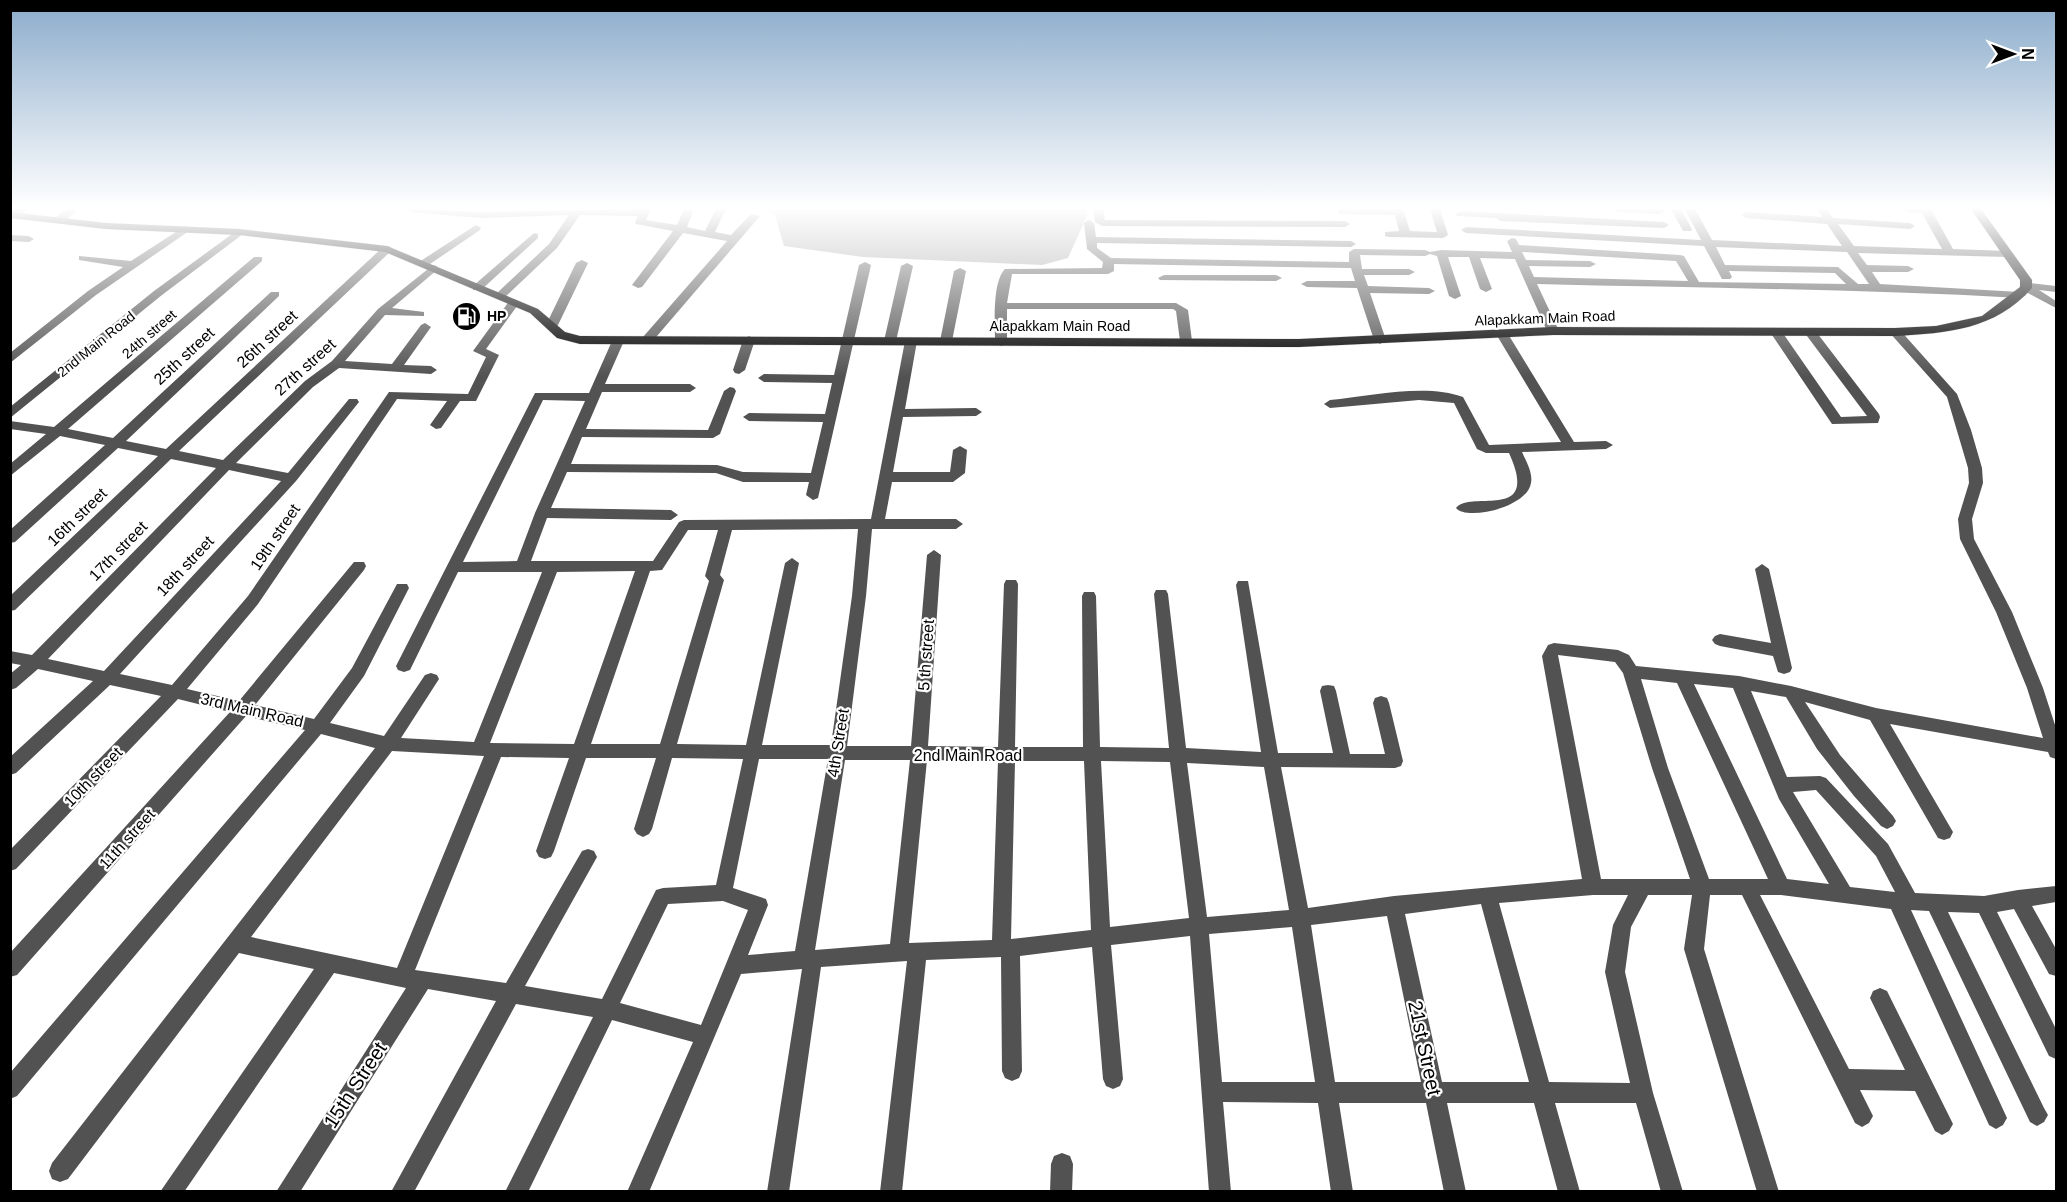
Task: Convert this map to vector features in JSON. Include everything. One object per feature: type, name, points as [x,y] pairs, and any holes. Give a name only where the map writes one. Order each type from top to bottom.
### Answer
[{"type":"main road","points":[[2016,265],[2026,280],[2024,290]]},
{"type":"main road","name":"Alapakkam Main Road","points":[[428,266],[534,311],[561,335],[569,338],[618,341],[647,339],[1299,343],[1553,331],[1895,332],[1936,330],[1986,320],[2024,290]]},
{"type":"street","points":[[10,359],[92,293],[134,265]]},
{"type":"street","name":"2nd Main Road","points":[[10,414],[195,265]]},
{"type":"street","name":"24th street","points":[[10,472],[251,265]]},
{"type":"street","name":"26th street","points":[[169,453],[370,265]]},
{"type":"street","points":[[477,288],[502,265]]},
{"type":"street","points":[[500,296],[533,265]]},
{"type":"street","points":[[552,325],[581,265]]},
{"type":"street","points":[[638,285],[653,265]]},
{"type":"street","points":[[647,339],[711,265]]},
{"type":"street","points":[[813,495],[865,265]]},
{"type":"street","points":[[1001,342],[1001,306],[1005,275],[1009,271],[1104,272],[1109,268],[1109,265]]},
{"type":"street","points":[[1203,265],[1205,278]]},
{"type":"street","points":[[1267,265],[1409,272]]},
{"type":"street","points":[[1440,265],[1455,296]]},
{"type":"street","points":[[1477,265],[1486,289]]},
{"type":"street","points":[[1523,265],[1553,331]]},
{"type":"street","points":[[1598,265],[1651,270],[1695,284],[2056,289]]},
{"type":"street","points":[[1530,280],[1617,268],[1651,270],[1663,265]]},
{"type":"street","points":[[1684,265],[1695,284]]},
{"type":"street","points":[[1719,265],[1730,285]]},
{"type":"street","points":[[1861,265],[1877,287]]},
{"type":"street","name":"27th street","points":[[226,465],[309,384],[336,364],[382,311],[428,266]]},
{"type":"street","points":[[890,341],[907,266]]},
{"type":"street","points":[[1357,268],[1380,340]]},
{"type":"street","points":[[1721,268],[1835,269],[1842,271],[1855,287]]},
{"type":"street","points":[[1863,268],[1908,269]]},
{"type":"street","points":[[946,341],[960,271]]},
{"type":"street","points":[[1164,278],[1276,278]]},
{"type":"street","points":[[1306,284],[1429,291]]},
{"type":"street","points":[[2024,290],[2056,305]]},
{"type":"street","name":"25th street","points":[[116,443],[275,294]]},
{"type":"street","points":[[436,425],[456,398],[472,398],[494,355],[479,351],[514,302]]},
{"type":"street","points":[[1001,306],[1176,306],[1182,310],[1186,341]]},
{"type":"street","points":[[382,311],[420,314]]},
{"type":"street","points":[[395,368],[425,327]]},
{"type":"street","points":[[1776,332],[1837,421],[1873,420],[1874,417],[1810,332]]},
{"type":"street","points":[[1631,672],[1739,682],[1791,692],[1876,715],[2056,749],[2035,688],[2004,612],[1967,539],[1965,519],[1976,483],[1975,468],[1953,397],[1895,332]]},
{"type":"street","points":[[1502,334],[1572,447]]},
{"type":"street","points":[[739,370],[749,340]]},
{"type":"street","points":[[522,567],[542,513],[618,341]]},
{"type":"street","name":"4th Street","points":[[778,1191],[826,814],[838,753],[859,596],[871,525],[886,477],[910,341]]},
{"type":"street","points":[[336,364],[431,370]]},
{"type":"street","points":[[764,378],[838,379]]},
{"type":"street","points":[[404,666],[539,391],[595,393],[690,388]]},
{"type":"street","points":[[579,433],[713,434],[730,391]]},
{"type":"street","name":"19th street","points":[[175,692],[253,600],[393,395],[456,398]]},
{"type":"street","points":[[1330,404],[1454,395],[1459,400],[1484,448],[1491,450],[1606,445]]},
{"type":"street","name":"18th street","points":[[10,768],[106,679],[291,478],[353,402]]},
{"type":"street","points":[[898,412],[976,412]]},
{"type":"street","points":[[749,417],[830,418]]},
{"type":"street","points":[[10,425],[59,432],[291,478]]},
{"type":"street","points":[[10,538],[116,443]]},
{"type":"street","points":[[1463,508],[1489,507],[1504,503],[1519,494],[1524,487],[1524,478],[1514,449]]},
{"type":"street","points":[[886,477],[953,477],[958,473],[960,450]]},
{"type":"street","name":"16th street","points":[[10,606],[169,453]]},
{"type":"street","name":"17th street","points":[[10,684],[35,662],[226,465]]},
{"type":"street","points":[[562,468],[697,468],[717,469],[742,477],[816,478]]},
{"type":"street","points":[[542,513],[671,515]]},
{"type":"street","points":[[452,567],[657,566],[684,525],[956,524]]},
{"type":"street","points":[[643,829],[715,578],[726,526]]},
{"type":"street","name":"5 th street","points":[[891,1191],[934,555]]},
{"type":"street","points":[[723,893],[792,563]]},
{"type":"street","name":"11th street","points":[[10,968],[244,709],[358,566]]},
{"type":"street","points":[[402,979],[552,566]]},
{"type":"street","points":[[545,851],[644,567]]},
{"type":"street","points":[[1762,569],[1784,668]]},
{"type":"street","points":[[1011,584],[1006,947],[1012,1071]]},
{"type":"street","points":[[1244,585],[1271,760],[1300,918],[1342,1191]]},
{"type":"street","points":[[10,1089],[319,726],[358,672],[402,588]]},
{"type":"street","points":[[1161,594],[1199,926],[1220,1191]]},
{"type":"street","points":[[1089,596],[1092,755],[1101,938],[1113,1079]]},
{"type":"street","points":[[1720,640],[1780,651]]},
{"type":"street","points":[[1593,887],[1550,656],[1554,649],[1618,656],[1623,659],[1631,672],[1660,768],[1702,886],[1694,949],[1768,1191]]},
{"type":"street","name":"3rd Main Road","points":[[10,657],[175,692],[388,744],[487,750],[580,750]]},
{"type":"street","points":[[1683,678],[1781,887]]},
{"type":"street","points":[[60,1171],[388,744],[431,679]]},
{"type":"street","points":[[1739,682],[1782,785],[1845,894]]},
{"type":"street","points":[[1328,691],[1342,761]]},
{"type":"street","name":"10th street","points":[[10,863],[175,692]]},
{"type":"street","points":[[1791,692],[1809,727],[1860,792],[1887,821]]},
{"type":"street","name":"2nd Main Road","points":[[580,750],[919,755],[1178,755],[1271,760],[1395,761],[1381,703]]},
{"type":"street","points":[[1876,715],[1944,832]]},
{"type":"street","points":[[1782,785],[1820,783],[1882,850],[1996,1118]]},
{"type":"street","points":[[402,1191],[588,857]]},
{"type":"street","points":[[735,965],[808,958],[1006,947],[1199,926],[1300,918],[1488,895],[1593,887],[1781,887],[1935,904],[1984,905],[2056,894]]},
{"type":"street","points":[[1747,887],[1862,1116]]},
{"type":"street","points":[[1642,888],[1622,925],[1615,972],[1643,1093],[1672,1191]]},
{"type":"street","points":[[516,1191],[663,896],[723,893],[759,905],[706,1036],[638,1191]]},
{"type":"street","points":[[1488,895],[1569,1191]]},
{"type":"street","points":[[2018,898],[2056,967]]},
{"type":"street","points":[[1935,904],[2037,1114]]},
{"type":"street","name":"21st Street","points":[[1394,905],[1455,1191]]},
{"type":"street","points":[[1984,905],[2056,1049]]},
{"type":"street","points":[[235,943],[328,965],[402,979],[423,979],[606,1009],[706,1036]]},
{"type":"street","points":[[171,1191],[328,965]]},
{"type":"street","name":"15th Street","points":[[287,1191],[423,979]]},
{"type":"street","points":[[1880,998],[1942,1124]]},
{"type":"street","points":[[1845,1079],[1921,1081]]},
{"type":"street","points":[[1212,1092],[1643,1093]]},
{"type":"street","points":[[1061,1191],[1062,1164]]},
{"type":"place","name":"HP","points":[[466,316]]}]
